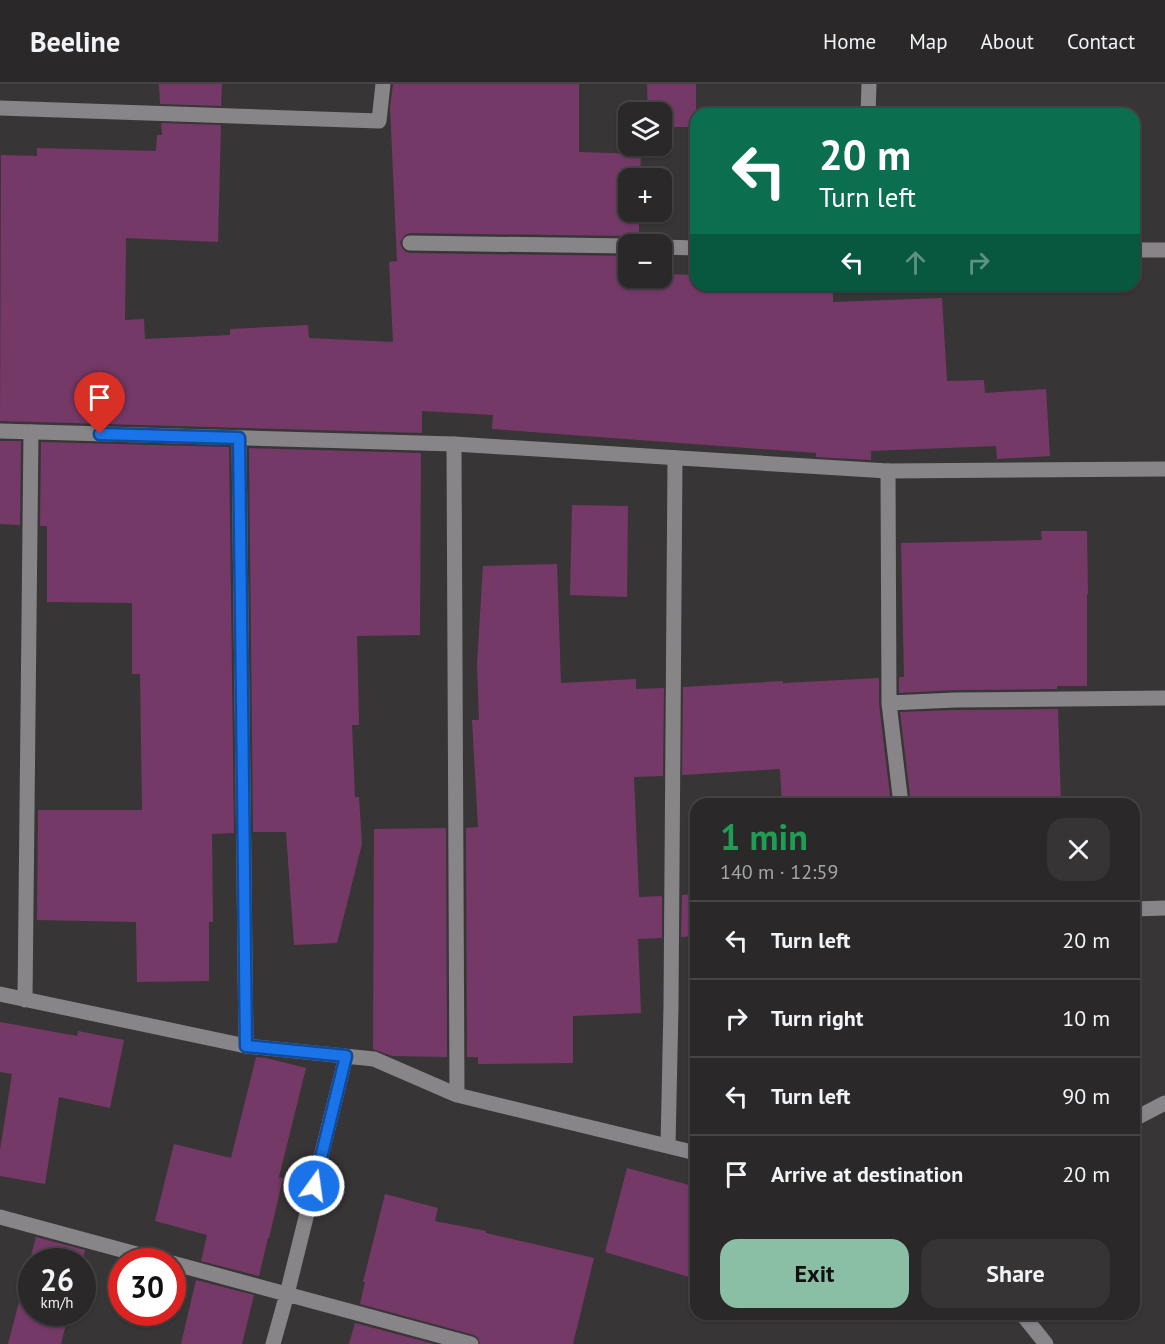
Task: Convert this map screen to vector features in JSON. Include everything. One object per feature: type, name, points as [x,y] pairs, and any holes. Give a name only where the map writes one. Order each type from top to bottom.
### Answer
[{"type":"street","points":[[0,108],[379,122],[383,84]]},
{"type":"street","points":[[868,108],[869,84]]},
{"type":"street","points":[[410,243],[618,246]]},
{"type":"street","points":[[672,247],[690,248]]},
{"type":"street","points":[[1140,250],[1165,250]]},
{"type":"street","points":[[0,431],[454,444],[888,471],[1165,469]]},
{"type":"street","points":[[26,1000],[31,432]]},
{"type":"street","points":[[239,438],[246,1046]]},
{"type":"street","points":[[454,444],[457,1095]]},
{"type":"street","points":[[668,1146],[675,458]]},
{"type":"street","points":[[888,471],[889,703],[901,798]]},
{"type":"street","points":[[889,703],[955,700],[1165,698]]},
{"type":"street","points":[[1140,909],[1165,908]]},
{"type":"street","points":[[0,994],[246,1046],[374,1059],[457,1095],[690,1152]]},
{"type":"street","points":[[273,1344],[346,1056]]},
{"type":"street","points":[[1140,1116],[1165,1103]]},
{"type":"street","points":[[0,1217],[114,1248]]},
{"type":"street","points":[[186,1267],[471,1344]]},
{"type":"street","points":[[1027,1320],[1046,1344]]},
{"type":"building","points":[[159,84],[222,84],[221,106],[160,104]]},
{"type":"building","points":[[393,84],[579,84],[579,152],[641,156],[640,168],[618,168],[618,222],[639,222],[639,234],[618,234],[618,236],[410,233],[405,235],[400,242],[402,248],[410,253],[618,256],[618,288],[672,288],[672,274],[690,275],[690,291],[833,291],[833,302],[942,298],[947,381],[984,380],[985,393],[1046,389],[1050,456],[997,459],[996,446],[871,451],[871,460],[816,457],[816,453],[492,429],[493,415],[422,411],[422,433],[0,421],[1,155],[37,156],[37,148],[156,151],[157,135],[162,135],[161,123],[221,125],[218,242],[126,238],[125,320],[144,319],[145,339],[230,335],[230,329],[308,325],[309,338],[393,342],[389,262],[397,261],[390,107]]},
{"type":"building","points":[[647,84],[696,84],[696,108],[690,108],[690,127],[672,127],[672,102],[648,102]]},
{"type":"building","points":[[0,441],[21,441],[20,525],[0,524]]},
{"type":"building","points":[[41,442],[229,447],[234,833],[212,834],[213,922],[209,922],[209,981],[137,982],[136,922],[37,920],[38,810],[142,810],[140,674],[132,674],[132,603],[47,602],[47,526],[40,526]]},
{"type":"building","points":[[249,448],[421,453],[420,635],[357,636],[359,725],[352,725],[355,797],[359,797],[362,844],[337,943],[294,945],[286,832],[253,832]]},
{"type":"building","points":[[572,505],[628,506],[627,597],[570,595]]},
{"type":"building","points":[[1041,531],[1087,531],[1087,686],[1057,686],[1057,689],[899,693],[899,677],[904,677],[901,543],[1042,540]]},
{"type":"building","points":[[557,564],[561,683],[636,679],[636,689],[664,688],[663,776],[634,777],[639,897],[662,896],[662,938],[638,939],[641,1013],[573,1016],[573,1063],[478,1064],[478,1057],[467,1057],[466,828],[478,827],[472,720],[479,720],[477,664],[483,566]]},
{"type":"building","points":[[879,678],[879,704],[890,798],[782,798],[780,769],[682,775],[683,687],[783,681],[783,683]]},
{"type":"building","points":[[1058,709],[1061,798],[910,798],[900,712]]},
{"type":"building","points":[[446,828],[447,1057],[392,1056],[373,1049],[374,829]]},
{"type":"building","points":[[690,894],[690,936],[681,937],[682,895]]},
{"type":"building","points":[[0,1022],[77,1036],[78,1031],[124,1040],[110,1108],[59,1097],[45,1184],[0,1176],[0,1150],[12,1074],[0,1072]]},
{"type":"building","points":[[256,1057],[306,1068],[279,1177],[283,1178],[259,1276],[201,1261],[207,1235],[155,1221],[174,1144],[231,1158]]},
{"type":"building","points":[[627,1168],[690,1185],[690,1277],[605,1252]]},
{"type":"building","points":[[385,1194],[438,1208],[435,1221],[486,1231],[486,1233],[594,1258],[573,1344],[480,1344],[474,1335],[360,1304],[365,1282],[363,1282]]},
{"type":"building","points":[[36,1237],[77,1248],[33,1248]]},
{"type":"building","points":[[196,1280],[254,1295],[242,1344],[181,1344]]},
{"type":"building","points":[[18,1306],[18,1326],[66,1326],[61,1344],[8,1344]]},
{"type":"building","points":[[355,1323],[434,1344],[349,1344]]},
{"type":"route","points":[[100,434],[239,438],[246,1046],[346,1056],[314,1186]]}]
